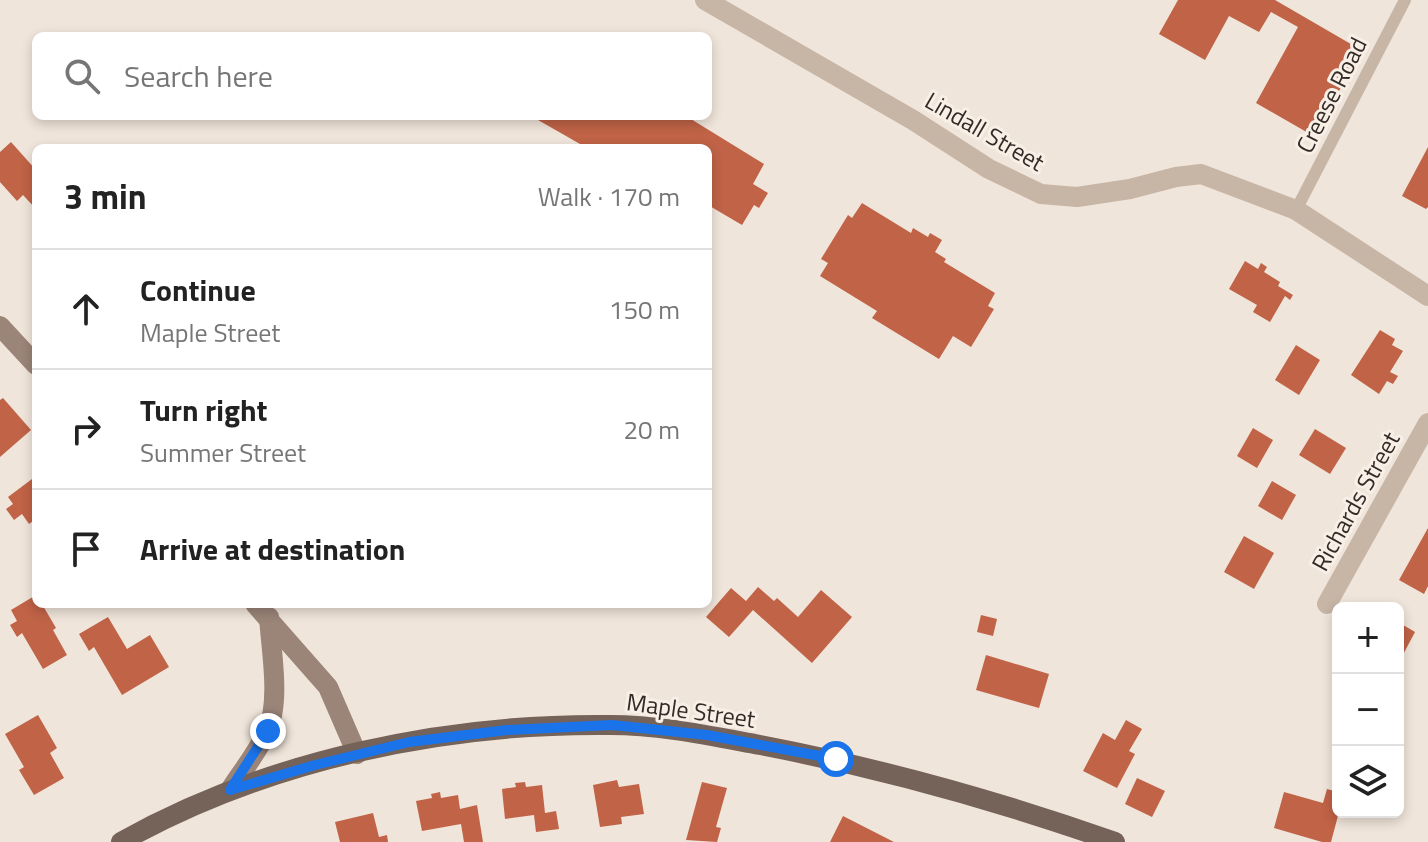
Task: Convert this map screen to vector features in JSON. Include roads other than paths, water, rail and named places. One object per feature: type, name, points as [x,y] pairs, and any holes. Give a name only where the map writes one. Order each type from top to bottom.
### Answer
[{"type":"main road","name":"Maple Street","points":[[121,842],[230,790],[357,754],[409,742],[507,730],[612,725],[707,735],[836,759],[950,790],[1115,842]]},
{"type":"street","name":"Lindall Street","points":[[705,0],[913,120],[989,169],[1041,194],[1077,197],[1201,174],[1296,210],[1428,296]]},
{"type":"street","points":[[0,326],[32,361]]},
{"type":"street","name":"Richards Street","points":[[1327,604],[1428,423]]},
{"type":"street","points":[[262,611],[328,687],[357,754]]},
{"type":"street","points":[[230,790],[268,731],[273,715],[274,681],[262,611]]},
{"type":"lane","name":"Creese Road","points":[[1296,210],[1405,0]]}]
